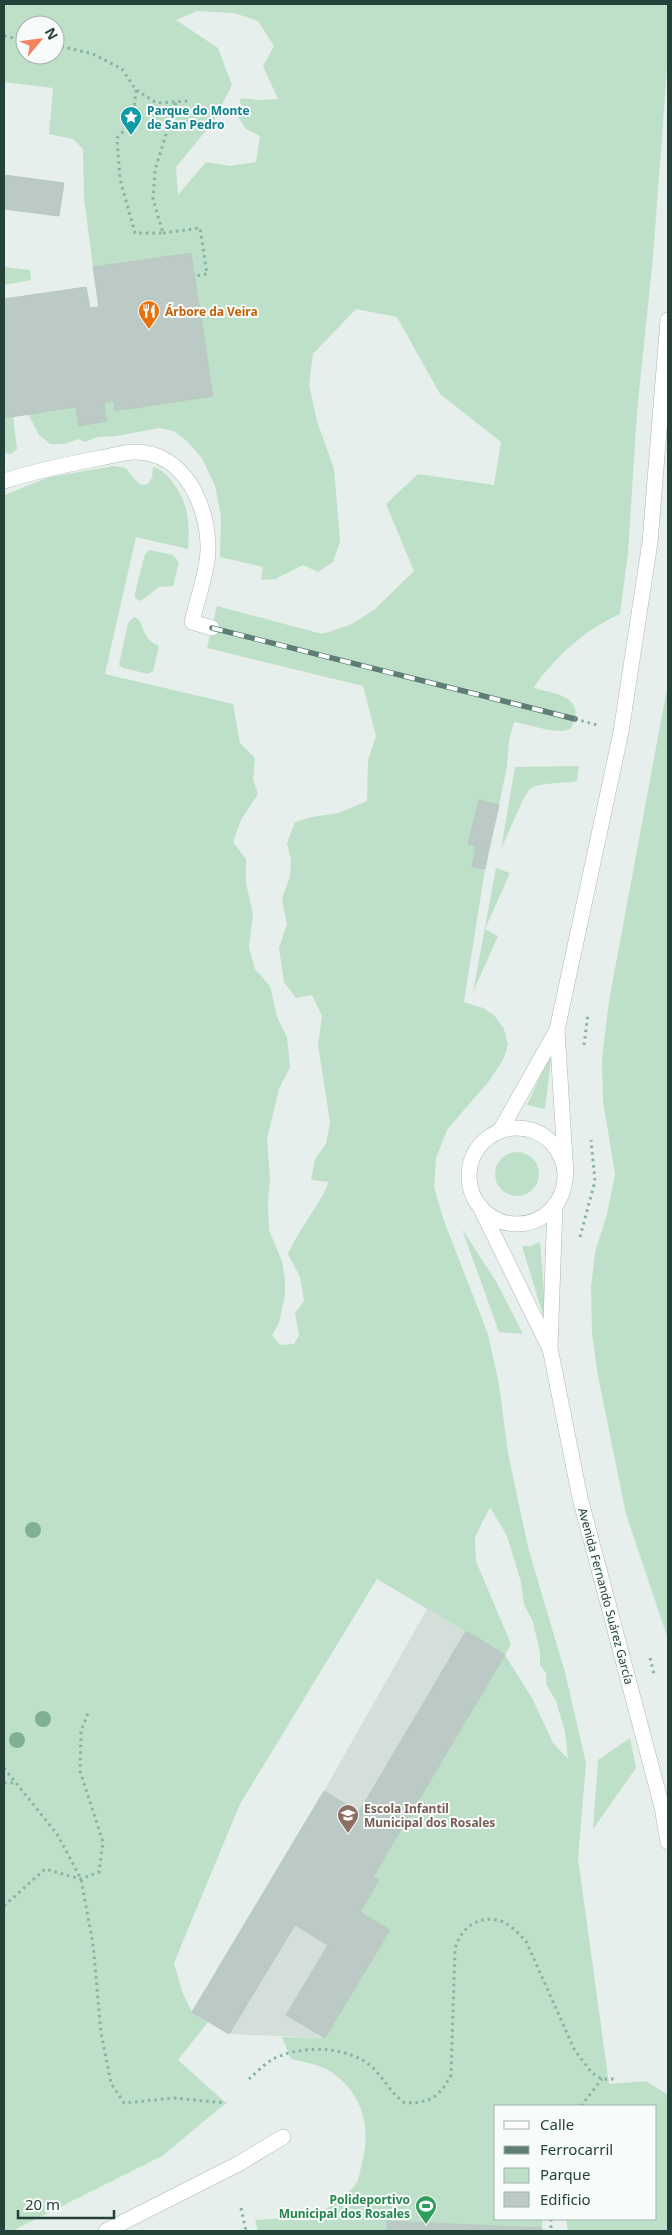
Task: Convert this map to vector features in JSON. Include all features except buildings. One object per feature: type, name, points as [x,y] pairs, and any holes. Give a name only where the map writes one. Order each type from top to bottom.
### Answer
[{"type":"street","points":[[566,1175],[559,1153],[544,1136],[531,1129],[515,1128],[500,1131],[488,1138],[478,1148],[472,1161],[470,1176],[472,1190],[478,1203],[488,1214],[502,1221],[516,1224],[531,1222],[544,1215],[555,1205],[563,1191],[566,1175],[557,1030],[621,732],[650,542],[668,320]]},
{"type":"street","points":[[4,480],[36,471],[134,452],[159,456],[177,468],[190,483],[202,507],[208,534],[208,554],[192,622],[212,628]]},
{"type":"street","points":[[500,1131],[557,1030]]},
{"type":"street","name":"Avenida Fernando Suárez García","points":[[478,1203],[550,1348]]},
{"type":"street","name":"Avenida Fernando Suárez García","points":[[555,1205],[550,1348],[580,1498],[662,1807],[668,1842]]},
{"type":"street","points":[[106,2231],[240,2163],[283,2138]]},
{"type":"path","points":[[65,47],[93,54],[122,69],[136,90],[157,103],[187,101]]},
{"type":"path","points":[[136,90],[132,121],[117,138],[120,179],[134,233],[163,233],[200,228],[206,274],[195,276]]},
{"type":"path","points":[[163,233],[153,199],[155,170],[176,102]]},
{"type":"path","points":[[575,719],[597,725]]},
{"type":"path","points":[[584,1047],[588,1010]]},
{"type":"path","points":[[580,1242],[595,1181],[590,1134]]},
{"type":"path","points":[[650,1656],[655,1675]]},
{"type":"path","points":[[4,1906],[45,1869],[81,1879],[99,1872],[104,1842],[80,1771],[81,1731],[88,1713]]},
{"type":"path","points":[[4,1768],[57,1834],[81,1879],[93,1944],[101,2034],[111,2083],[124,2103],[174,2098],[226,2103]]},
{"type":"path","points":[[4,1783],[16,1783]]},
{"type":"path","points":[[249,2079],[272,2060],[292,2052],[324,2050],[349,2054],[369,2065],[382,2077],[398,2098],[405,2103],[427,2101],[437,2096],[445,2088],[451,2075],[453,1988],[458,1937],[469,1926],[481,1921],[499,1921],[514,1928],[526,1941],[574,2049],[592,2073],[602,2079],[614,2079]]},
{"type":"path","points":[[582,2105],[602,2079]]},
{"type":"path","points":[[241,2208],[246,2231]]},
{"type":"shaded area","name":"Escola Infantil Municipal dos Rosales","points":[[427,1609],[505,1655],[373,1876],[379,1880],[390,1930],[325,2038],[229,2034],[192,2012],[324,1791]]},
{"type":"green space","points":[[4,4],[668,4],[667,69],[653,257],[637,412],[628,553],[620,614],[599,625],[572,644],[537,683],[534,688],[563,696],[573,704],[575,718],[572,726],[567,730],[556,731],[514,722],[509,741],[507,766],[499,805],[468,844],[476,846],[472,867],[485,869],[464,1002],[483,1008],[494,1015],[504,1029],[508,1045],[503,1060],[489,1081],[447,1130],[436,1158],[434,1187],[444,1221],[488,1334],[499,1384],[508,1453],[529,1551],[565,1672],[586,1763],[578,1858],[609,2084],[646,2081],[668,2095],[668,2231],[568,2231],[566,2220],[657,2220],[657,2105],[494,2105],[494,2220],[542,2220],[542,2228],[388,2221],[387,2231],[258,2231],[255,2220],[291,2218],[318,2213],[342,2198],[357,2182],[366,2140],[363,2116],[359,2104],[344,2083],[330,2071],[313,2064],[291,2059],[282,2037],[325,2038],[389,1930],[360,1912],[379,1880],[373,1877],[505,1655],[377,1579],[240,1804],[174,1963],[183,1994],[192,2012],[208,2022],[178,2060],[226,2103],[162,2156],[12,2231],[4,2231],[4,495],[50,477],[114,466],[126,468],[141,485],[148,484],[152,477],[153,467],[164,472],[169,477],[184,503],[189,534],[188,549],[136,537],[105,674],[233,704],[240,743],[255,758],[253,779],[258,794],[241,820],[233,842],[246,859],[246,883],[253,914],[249,947],[255,969],[270,986],[277,1017],[287,1037],[290,1067],[279,1089],[267,1139],[270,1178],[268,1201],[269,1230],[282,1261],[285,1280],[285,1295],[279,1323],[272,1335],[280,1345],[294,1344],[299,1335],[295,1313],[304,1301],[300,1277],[288,1254],[320,1201],[329,1182],[311,1180],[315,1159],[326,1144],[330,1122],[318,1045],[322,1016],[312,995],[296,998],[284,982],[279,948],[287,924],[282,899],[290,876],[291,860],[287,843],[295,822],[339,813],[367,801],[368,760],[376,736],[363,686],[207,648],[217,606],[322,634],[350,625],[374,610],[414,571],[386,504],[418,474],[494,485],[501,442],[440,394],[397,317],[356,309],[313,354],[309,385],[317,421],[334,469],[340,541],[333,562],[318,572],[303,565],[275,579],[261,580],[263,567],[220,557],[221,516],[215,486],[202,458],[188,442],[174,431],[159,428],[117,436],[98,437],[85,442],[78,439],[65,444],[50,444],[39,435],[28,414],[76,407],[79,425],[107,421],[104,403],[114,401],[115,411],[213,396],[191,253],[93,267],[84,198],[83,149],[73,139],[49,134],[53,88],[4,82]],"holes":[[[197,11],[234,13],[258,21],[274,46],[263,66],[278,99],[259,100],[241,98],[237,115],[246,129],[260,136],[256,162],[230,166],[206,162],[178,195],[176,167],[213,122],[232,85],[218,48],[176,20]],[[490,1507],[507,1536],[521,1582],[524,1604],[533,1622],[540,1653],[540,1665],[546,1673],[546,1684],[556,1701],[565,1732],[568,1759],[553,1743],[532,1698],[505,1655],[511,1644],[476,1561],[475,1537]]]},
{"type":"green space","points":[[4,267],[30,270],[31,280],[4,285]]},
{"type":"green space","points":[[13,416],[17,449],[11,454],[4,453],[4,418]]},
{"type":"green space","points":[[149,550],[173,555],[179,562],[173,586],[159,587],[141,601],[135,598],[135,593],[145,554]]},
{"type":"green space","points":[[134,617],[140,622],[149,639],[159,646],[153,671],[148,674],[123,668],[119,665],[128,623]]},
{"type":"green space","points":[[668,683],[668,1639],[626,1514],[598,1376],[592,1334],[591,1288],[595,1252],[607,1214],[615,1174],[603,1101],[602,1059],[609,1001]]},
{"type":"green space","points":[[579,766],[577,781],[539,785],[530,789],[501,849],[515,767]]},
{"type":"green space","points":[[496,868],[510,873],[485,929],[498,936],[473,992]]},
{"type":"green space","points":[[552,1051],[545,1109],[527,1105]]},
{"type":"green space","points":[[521,1152],[533,1158],[538,1165],[538,1183],[533,1190],[526,1195],[513,1196],[505,1193],[498,1186],[495,1170],[498,1162],[505,1155]]},
{"type":"green space","points":[[462,1229],[497,1283],[523,1334],[499,1332]]},
{"type":"green space","points":[[540,1242],[547,1328],[522,1246],[531,1246]]},
{"type":"green space","points":[[630,1738],[636,1768],[593,1829],[598,1760]]},
{"type":"railway","points":[[212,628],[575,719]]},
{"type":"place","name":"Parque do Monte de San Pedro","points":[[131,136]]},
{"type":"place","name":"Árbore da Veira","points":[[149,330]]},
{"type":"place","name":"Escola Infantil Municipal dos Rosales","points":[[348,1834]]},
{"type":"place","name":"Polideportivo Municipal dos Rosales","points":[[426,2225]]}]
